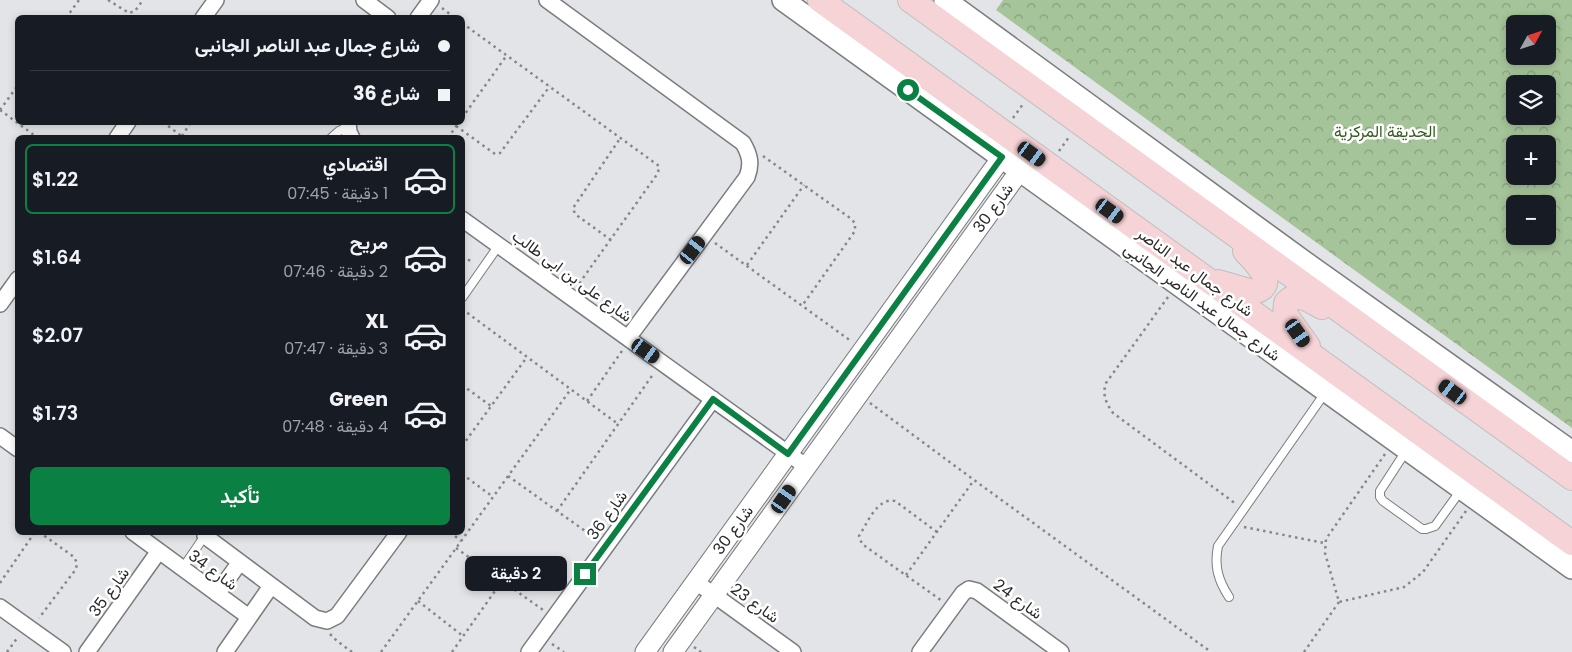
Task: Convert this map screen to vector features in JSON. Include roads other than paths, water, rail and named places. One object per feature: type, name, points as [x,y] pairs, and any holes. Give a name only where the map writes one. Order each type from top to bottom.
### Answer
[{"type":"main road","name":"شارع جمال عبد الناصر الجانبى","points":[[783,0],[1020,153],[1177,284],[1572,568]]},
{"type":"main road","name":"شارع جمال عبد الناصر","points":[[820,0],[1020,153],[1202,277],[1572,543]]},
{"type":"main road","points":[[841,0],[866,34]]},
{"type":"main road","points":[[910,0],[1303,261],[1569,466]]},
{"type":"main road","points":[[945,0],[1079,121],[1362,326],[1569,466]]},
{"type":"main road","points":[[1202,277],[1253,292],[1263,288],[1265,283],[1264,272],[1223,225]]},
{"type":"main road","points":[[1318,361],[1285,314],[1285,308],[1289,299],[1300,296],[1362,326]]},
{"type":"street","points":[[205,15],[216,0]]},
{"type":"street","points":[[364,0],[384,15]]},
{"type":"street","points":[[420,15],[431,0]]},
{"type":"street","points":[[547,0],[743,142],[750,160],[747,177],[629,339]]},
{"type":"street","name":"شارع 30","points":[[645,652],[864,349],[1020,153]]},
{"type":"street","name":"شارع 30","points":[[673,652],[859,394],[1020,153]]},
{"type":"street","name":"شارع على بن ابى طالب","points":[[465,221],[807,466]]},
{"type":"street","points":[[0,304],[15,283]]},
{"type":"street","name":"شارع 36","points":[[529,652],[713,399]]},
{"type":"street","points":[[0,436],[15,447]]},
{"type":"street","name":"شارع 34","points":[[137,535],[249,617]]},
{"type":"street","points":[[207,535],[315,618],[327,621],[337,616],[397,535]]},
{"type":"street","name":"شارع 35","points":[[87,652],[159,552]]},
{"type":"street","points":[[217,594],[240,562]]},
{"type":"street","name":"شارع 23","points":[[696,582],[793,652]]},
{"type":"street","points":[[225,652],[271,586]]},
{"type":"street","name":"شارع 24","points":[[920,652],[952,608],[966,590],[969,589],[976,591],[1061,652]]},
{"type":"street","points":[[0,607],[64,652]]},
{"type":"lane","points":[[334,135],[339,131],[349,129]]},
{"type":"lane","points":[[465,294],[500,245]]},
{"type":"lane","points":[[1229,597],[1217,573],[1218,546],[1326,392]]},
{"type":"lane","points":[[1401,445],[1380,491],[1381,499],[1390,507],[1422,529],[1431,528],[1468,493]]},
{"type":"lane","points":[[182,568],[205,535]]},
{"type":"park label","name":"الحديقة المركزية","points":[[1385,131]]}]
